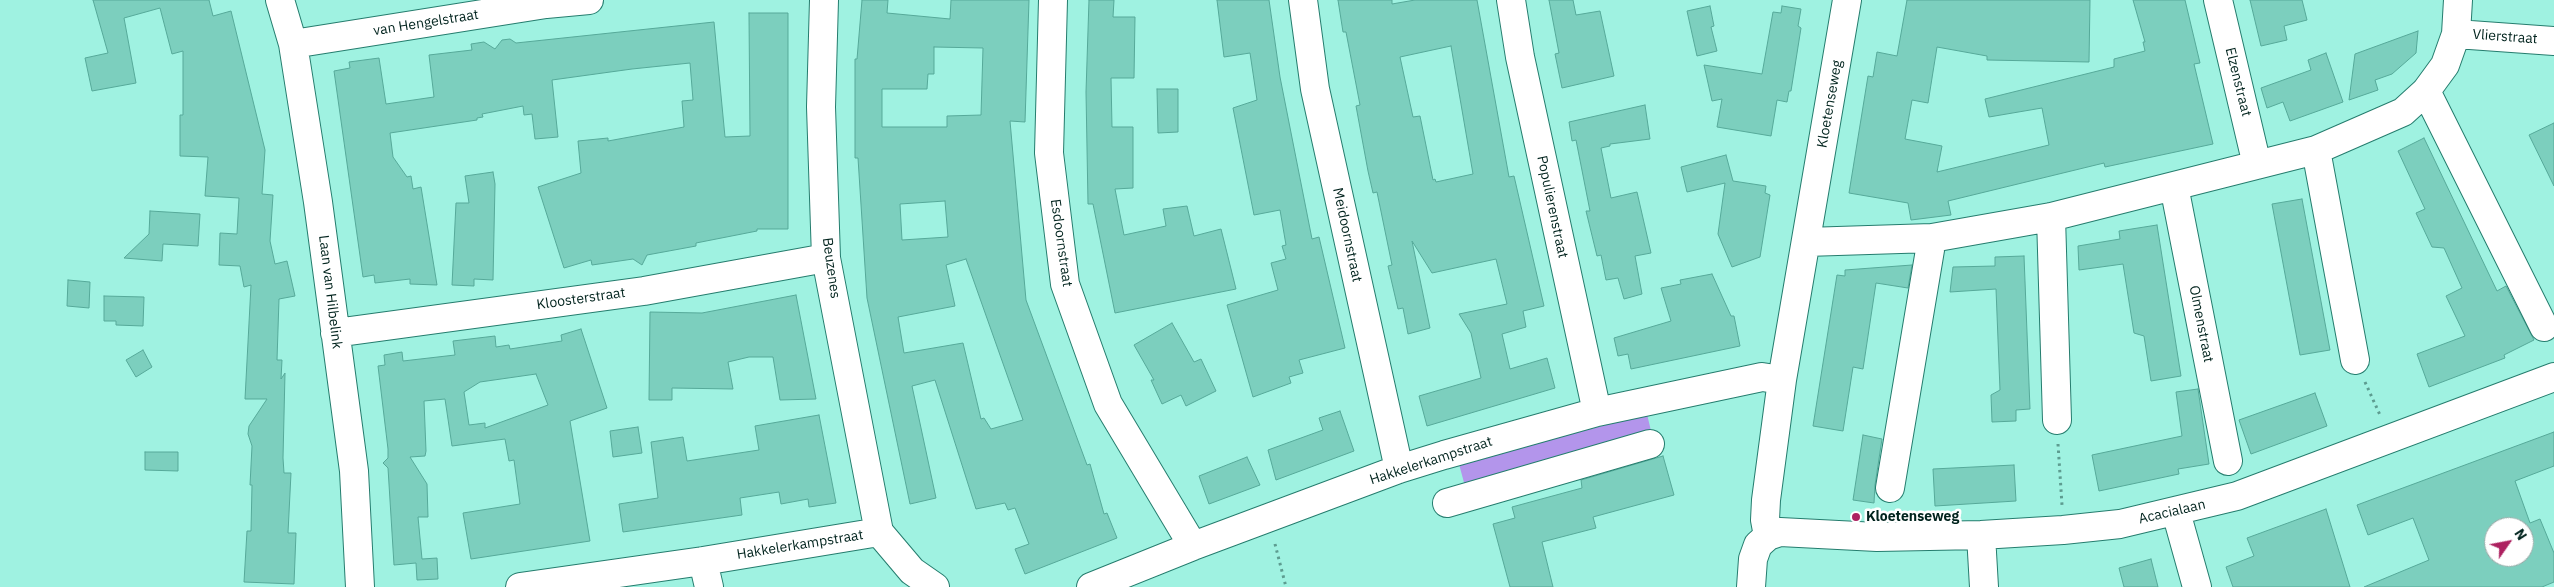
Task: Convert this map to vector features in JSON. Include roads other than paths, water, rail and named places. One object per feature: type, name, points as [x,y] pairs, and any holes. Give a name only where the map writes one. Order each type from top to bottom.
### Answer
[{"type":"street","name":"Laan van Hilbelink","points":[[280,0],[292,44],[318,202],[354,471],[360,587]]},
{"type":"street","name":"van Hengelstraat","points":[[292,44],[546,4],[589,0]]},
{"type":"street","name":"Beuzenes","points":[[824,0],[821,107],[826,258],[879,532]]},
{"type":"street","name":"Esdoornstraat","points":[[1053,0],[1050,153],[1065,284],[1108,404],[1194,546]]},
{"type":"street","name":"Meidoornstraat","points":[[1303,0],[1315,89],[1399,469]]},
{"type":"street","name":"Populierenstraat","points":[[1511,0],[1520,56],[1597,412]]},
{"type":"street","name":"Kloetenseweg","points":[[1768,536],[1764,520],[1782,380],[1847,0]]},
{"type":"street","name":"Elzenstraat","points":[[2218,0],[2258,164]]},
{"type":"street","points":[[1806,242],[1932,238],[2051,217],[2316,150],[2403,112],[2426,91],[2445,65],[2456,34],[2458,0]]},
{"type":"street","name":"Vlierstraat","points":[[2456,34],[2554,41]]},
{"type":"street","points":[[2426,91],[2544,327]]},
{"type":"street","points":[[2316,150],[2355,360]]},
{"type":"street","name":"Olmenstraat","points":[[2174,186],[2228,462]]},
{"type":"street","points":[[2051,217],[2057,420]]},
{"type":"street","points":[[1890,488],[1932,238]]},
{"type":"street","name":"Kloosterstraat","points":[[335,333],[644,291],[826,258]]},
{"type":"street","name":"Hakkelerkampstraat","points":[[1091,587],[1399,469],[1597,412],[1762,377],[1782,380]]},
{"type":"street","name":"Acacialaan","points":[[1768,536],[1780,532],[1877,536],[1981,535],[2120,524],[2236,496],[2554,377]]},
{"type":"street","points":[[1447,503],[1650,444]]},
{"type":"street","points":[[2176,512],[2197,587]]},
{"type":"street","name":"Hakkelerkampstraat","points":[[520,587],[706,574],[879,532],[912,571],[935,587]]},
{"type":"street","points":[[1981,535],[1984,587]]},
{"type":"street","points":[[1750,587],[1753,559],[1758,545],[1768,536]]},
{"type":"place","name":"Kloetenseweg","points":[[1856,517]]}]
